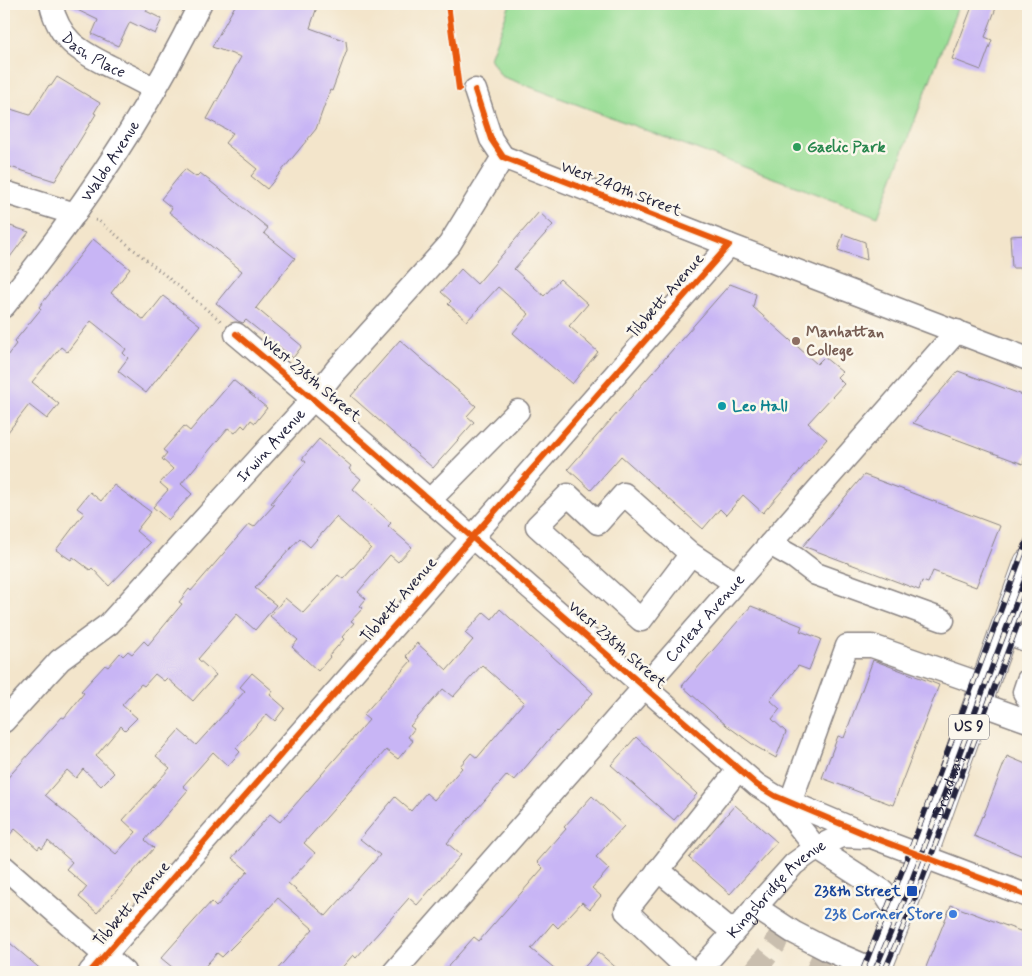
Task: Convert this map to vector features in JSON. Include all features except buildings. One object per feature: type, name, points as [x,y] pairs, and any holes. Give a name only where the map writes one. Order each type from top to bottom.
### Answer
[{"type":"main road","name":"Broadway","points":[[877,972],[923,856],[981,694],[1016,636],[1028,563]]},
{"type":"street","name":"Dash Place","points":[[51,4],[54,16],[70,43],[84,53],[155,89]]},
{"type":"street","name":"Waldo Avenue","points":[[4,306],[57,240],[75,214],[155,89],[180,46],[200,4]]},
{"type":"street","points":[[475,90],[491,140],[503,157]]},
{"type":"street","name":"West 240th Street","points":[[503,157],[1028,359]]},
{"type":"street","name":"Irwin Avenue","points":[[4,721],[60,660],[109,624],[314,399],[336,370],[449,245],[503,157]]},
{"type":"street","points":[[4,192],[75,214]]},
{"type":"street","name":"Tibbett Avenue","points":[[90,972],[729,245]]},
{"type":"street","name":"Corlear Avenue","points":[[394,972],[957,331]]},
{"type":"street","name":"West 238th Street","points":[[236,334],[314,399],[757,785],[783,799],[872,837],[1028,896]]},
{"type":"street","points":[[430,500],[518,411]]},
{"type":"street","points":[[691,554],[641,620],[537,526],[568,495],[598,523],[624,494],[691,554],[735,583]]},
{"type":"street","points":[[770,544],[795,558],[816,574],[943,620]]},
{"type":"street","points":[[783,799],[847,646],[872,646],[981,694],[1028,721]]},
{"type":"street","points":[[1028,680],[1024,692],[1028,699]]},
{"type":"street","points":[[691,972],[626,911],[738,770]]},
{"type":"street","name":"West 238th Street","points":[[783,799],[816,848],[883,891],[900,916]]},
{"type":"street","name":"Kingsbridge Avenue","points":[[698,972],[794,864],[816,848],[841,836],[872,837]]},
{"type":"street","points":[[4,867],[124,972]]},
{"type":"street","points":[[658,870],[733,932]]},
{"type":"street","points":[[755,907],[793,932],[877,972]]},
{"type":"path","points":[[99,221],[236,334]]},
{"type":"green space","name":"Gaelic Park","points":[[510,4],[959,4],[878,217],[501,76],[490,58]]},
{"type":"tunnel","points":[[754,972],[775,945],[783,926]]},
{"type":"tunnel","points":[[816,972],[826,949]]},
{"type":"railway","points":[[862,972],[912,846],[1028,538]]},
{"type":"railway","points":[[874,972],[904,901],[1028,571]]},
{"type":"railway","points":[[884,972],[915,899],[1028,597]]},
{"type":"cycle path","points":[[448,4],[459,89]]},
{"type":"cycle path","points":[[90,972],[729,245],[503,157],[491,139],[475,90]]},
{"type":"cycle path","points":[[236,334],[757,785],[775,796],[872,837],[1028,896]]},
{"type":"place","name":"Gaelic Park","points":[[797,147]]},
{"type":"place","name":"Manhattan College","points":[[796,341]]},
{"type":"place","name":"Leo Hall","points":[[722,406]]},
{"type":"place","name":"238th Street","points":[[912,891]]},
{"type":"place","name":"238 Corner Store","points":[[953,914]]}]
